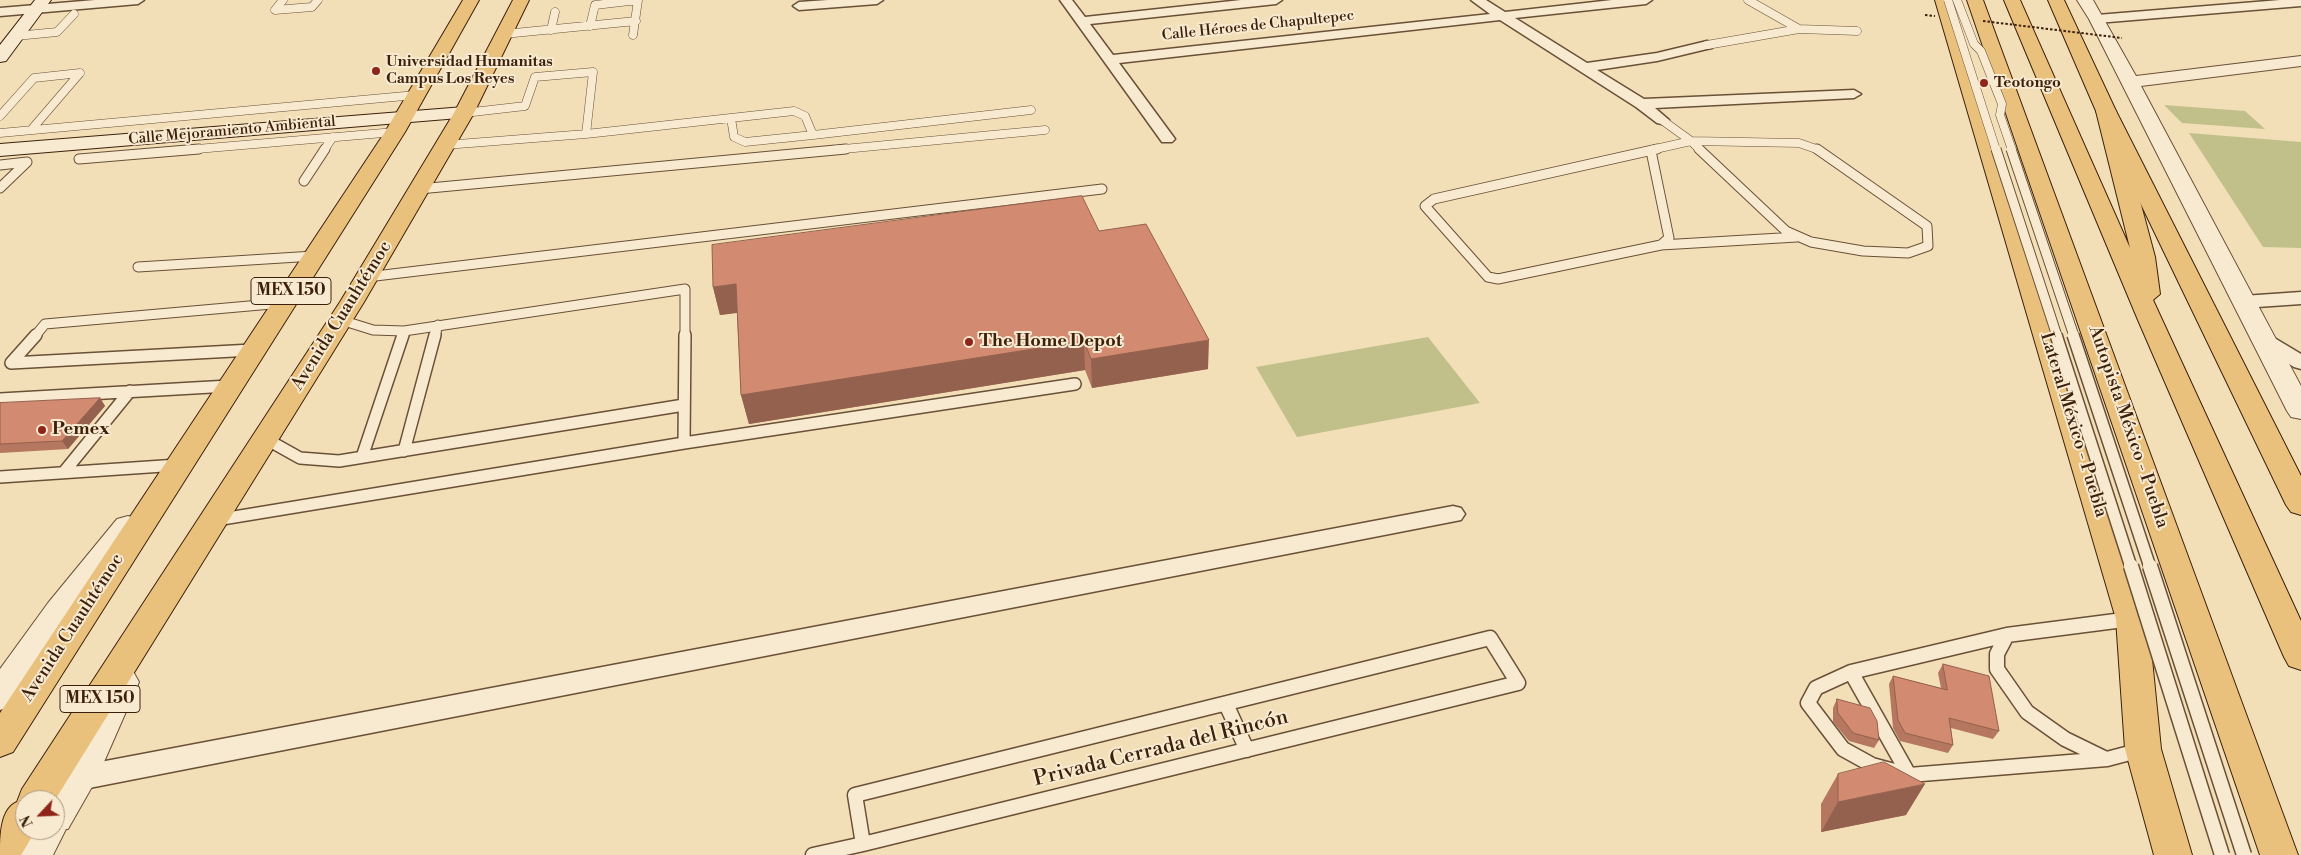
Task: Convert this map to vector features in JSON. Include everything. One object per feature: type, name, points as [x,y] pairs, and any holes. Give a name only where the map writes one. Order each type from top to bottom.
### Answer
[{"type":"main road","name":"Avenida Cuauhtémoc","points":[[0,742],[399,125],[471,0]]},
{"type":"main road","name":"Avenida Cuauhtémoc","points":[[149,623],[367,277],[464,113],[521,0]]},
{"type":"main road","points":[[2012,0],[2150,320],[2301,657]]},
{"type":"main road","points":[[2056,0],[2106,111],[2301,505]]},
{"type":"main road","name":"Lateral México - Puebla","points":[[1934,10],[2132,619],[2144,749],[2173,855]]},
{"type":"main road","name":"Autopista México - Puebla","points":[[1974,10],[2279,855]]},
{"type":"main road","points":[[2106,111],[2144,257],[2150,320]]},
{"type":"main road","points":[[0,854],[15,831]]},
{"type":"street","points":[[0,12],[39,4],[138,0]]},
{"type":"street","points":[[799,6],[877,0]]},
{"type":"street","points":[[1066,0],[1167,139]]},
{"type":"street","points":[[1081,21],[1276,0]]},
{"type":"street","points":[[1477,0],[1641,104],[1662,120]]},
{"type":"street","name":"Calle Héroes de Chapultepec","points":[[1109,60],[1614,2],[1646,0]]},
{"type":"street","points":[[2084,0],[2097,20],[2301,410]]},
{"type":"street","points":[[0,57],[39,4]]},
{"type":"street","points":[[2097,20],[2293,4]]},
{"type":"street","points":[[1584,68],[1657,57],[1707,45]]},
{"type":"street","points":[[2129,82],[2301,61]]},
{"type":"street","points":[[1641,104],[1854,94]]},
{"type":"street","name":"Calle Mejoramiento Ambiental","points":[[0,150],[172,136],[399,125],[464,113]]},
{"type":"street","points":[[2243,302],[2301,298]]},
{"type":"street","points":[[2264,340],[2301,363]]},
{"type":"street","name":"Avenida Cuauhtémoc","points":[[0,696],[59,611],[178,465]]},
{"type":"street","points":[[55,784],[1453,514]]},
{"type":"street","name":"Avenida Cuauhtémoc","points":[[55,784],[149,623]]},
{"type":"street","points":[[32,855],[41,840]]},
{"type":"lane","points":[[283,0],[275,10],[312,7],[318,0]]},
{"type":"lane","points":[[590,26],[595,5],[638,0],[633,35]]},
{"type":"lane","points":[[1748,0],[1799,29]]},
{"type":"lane","points":[[1948,0],[2158,650],[2222,855]]},
{"type":"lane","points":[[1957,0],[1974,44],[1981,51],[2002,104],[2000,115],[2116,462],[2244,855]]},
{"type":"lane","points":[[551,30],[555,12]]},
{"type":"lane","points":[[16,36],[56,32],[74,14]]},
{"type":"lane","points":[[504,34],[636,21]]},
{"type":"lane","points":[[1707,45],[1799,29],[1857,31]]},
{"type":"lane","points":[[464,113],[525,106],[535,77],[593,72],[586,134]]},
{"type":"lane","points":[[0,116],[34,78],[80,73],[32,130]]},
{"type":"lane","points":[[0,133],[416,96]]},
{"type":"lane","points":[[731,118],[734,137],[745,142],[1031,110]]},
{"type":"lane","points":[[445,145],[586,134],[794,111],[803,113],[808,118],[813,135]]},
{"type":"lane","points":[[1662,120],[1691,141],[1786,231],[1812,242],[1863,251],[1908,253],[1928,246],[1927,226],[1815,147],[1799,142],[1691,141],[1434,200],[1425,206],[1488,276],[1498,279],[1661,245],[1800,237]]},
{"type":"lane","points":[[79,159],[333,137],[399,125]]},
{"type":"lane","points":[[419,189],[1045,130]]},
{"type":"lane","points":[[156,152],[172,136]]},
{"type":"lane","points":[[304,181],[333,137]]},
{"type":"lane","points":[[1651,151],[1669,238],[1661,245]]},
{"type":"lane","points":[[0,164],[27,162],[0,188]]},
{"type":"lane","points":[[367,277],[1102,189]]},
{"type":"lane","points":[[138,267],[314,256]]},
{"type":"lane","points":[[341,320],[373,330],[404,331],[685,289],[684,443]]},
{"type":"lane","points":[[252,350],[11,363],[45,324],[283,303]]},
{"type":"lane","points":[[404,451],[438,325]]},
{"type":"lane","points":[[362,457],[404,331]]},
{"type":"lane","points":[[214,520],[684,443],[1075,384]]},
{"type":"lane","points":[[0,399],[229,386]]},
{"type":"lane","points":[[64,472],[130,392]]},
{"type":"lane","points":[[266,439],[292,456],[314,461],[339,461],[684,405]]},
{"type":"lane","points":[[0,477],[178,465]]},
{"type":"lane","points":[[2132,619],[2007,635],[1851,672],[1816,688],[1808,703],[1843,749],[1872,766],[1909,775],[2107,759],[2144,749]]},
{"type":"lane","points":[[2007,635],[1997,654],[1997,670],[2027,712],[2065,739],[2107,759]]},
{"type":"lane","name":"Privada Cerrada del Rincón","points":[[813,855],[1518,684],[1490,638],[1226,704]]},
{"type":"lane","points":[[1851,672],[1909,775]]},
{"type":"lane","points":[[863,844],[855,795],[1226,704],[1246,750]]},
{"type":"path","points":[[1974,10],[2122,38]]},
{"type":"shaded area","points":[[2164,105],[2245,111],[2265,129],[2182,123]]},
{"type":"shaded area","points":[[2189,133],[2301,142],[2301,248],[2263,247]]},
{"type":"shaded area","points":[[1428,337],[1480,403],[1297,437],[1256,367]]},
{"type":"building","name":"The Home Depot","points":[[1082,196],[1099,231],[1146,224],[1209,340],[1091,359],[1084,341],[741,395],[736,284],[713,287],[712,245]]},
{"type":"building","name":"Pemex","points":[[100,398],[62,441],[0,444],[0,403]]},
{"type":"building","points":[[1943,664],[1989,676],[1999,731],[1949,718],[1953,745],[1905,733],[1898,720],[1893,676],[1947,690]]},
{"type":"building","points":[[1837,699],[1870,708],[1877,721],[1879,740],[1853,733],[1838,713]]},
{"type":"building","points":[[1884,762],[1925,784],[1838,802],[1838,774]]},
{"type":"place","name":"Universidad Humanitas Campus Los Reyes","points":[[376,71]]},
{"type":"place","name":"Teotongo","points":[[1984,83]]},
{"type":"place","name":"The Home Depot","points":[[969,342]]},
{"type":"place","name":"Pemex","points":[[42,430]]}]
